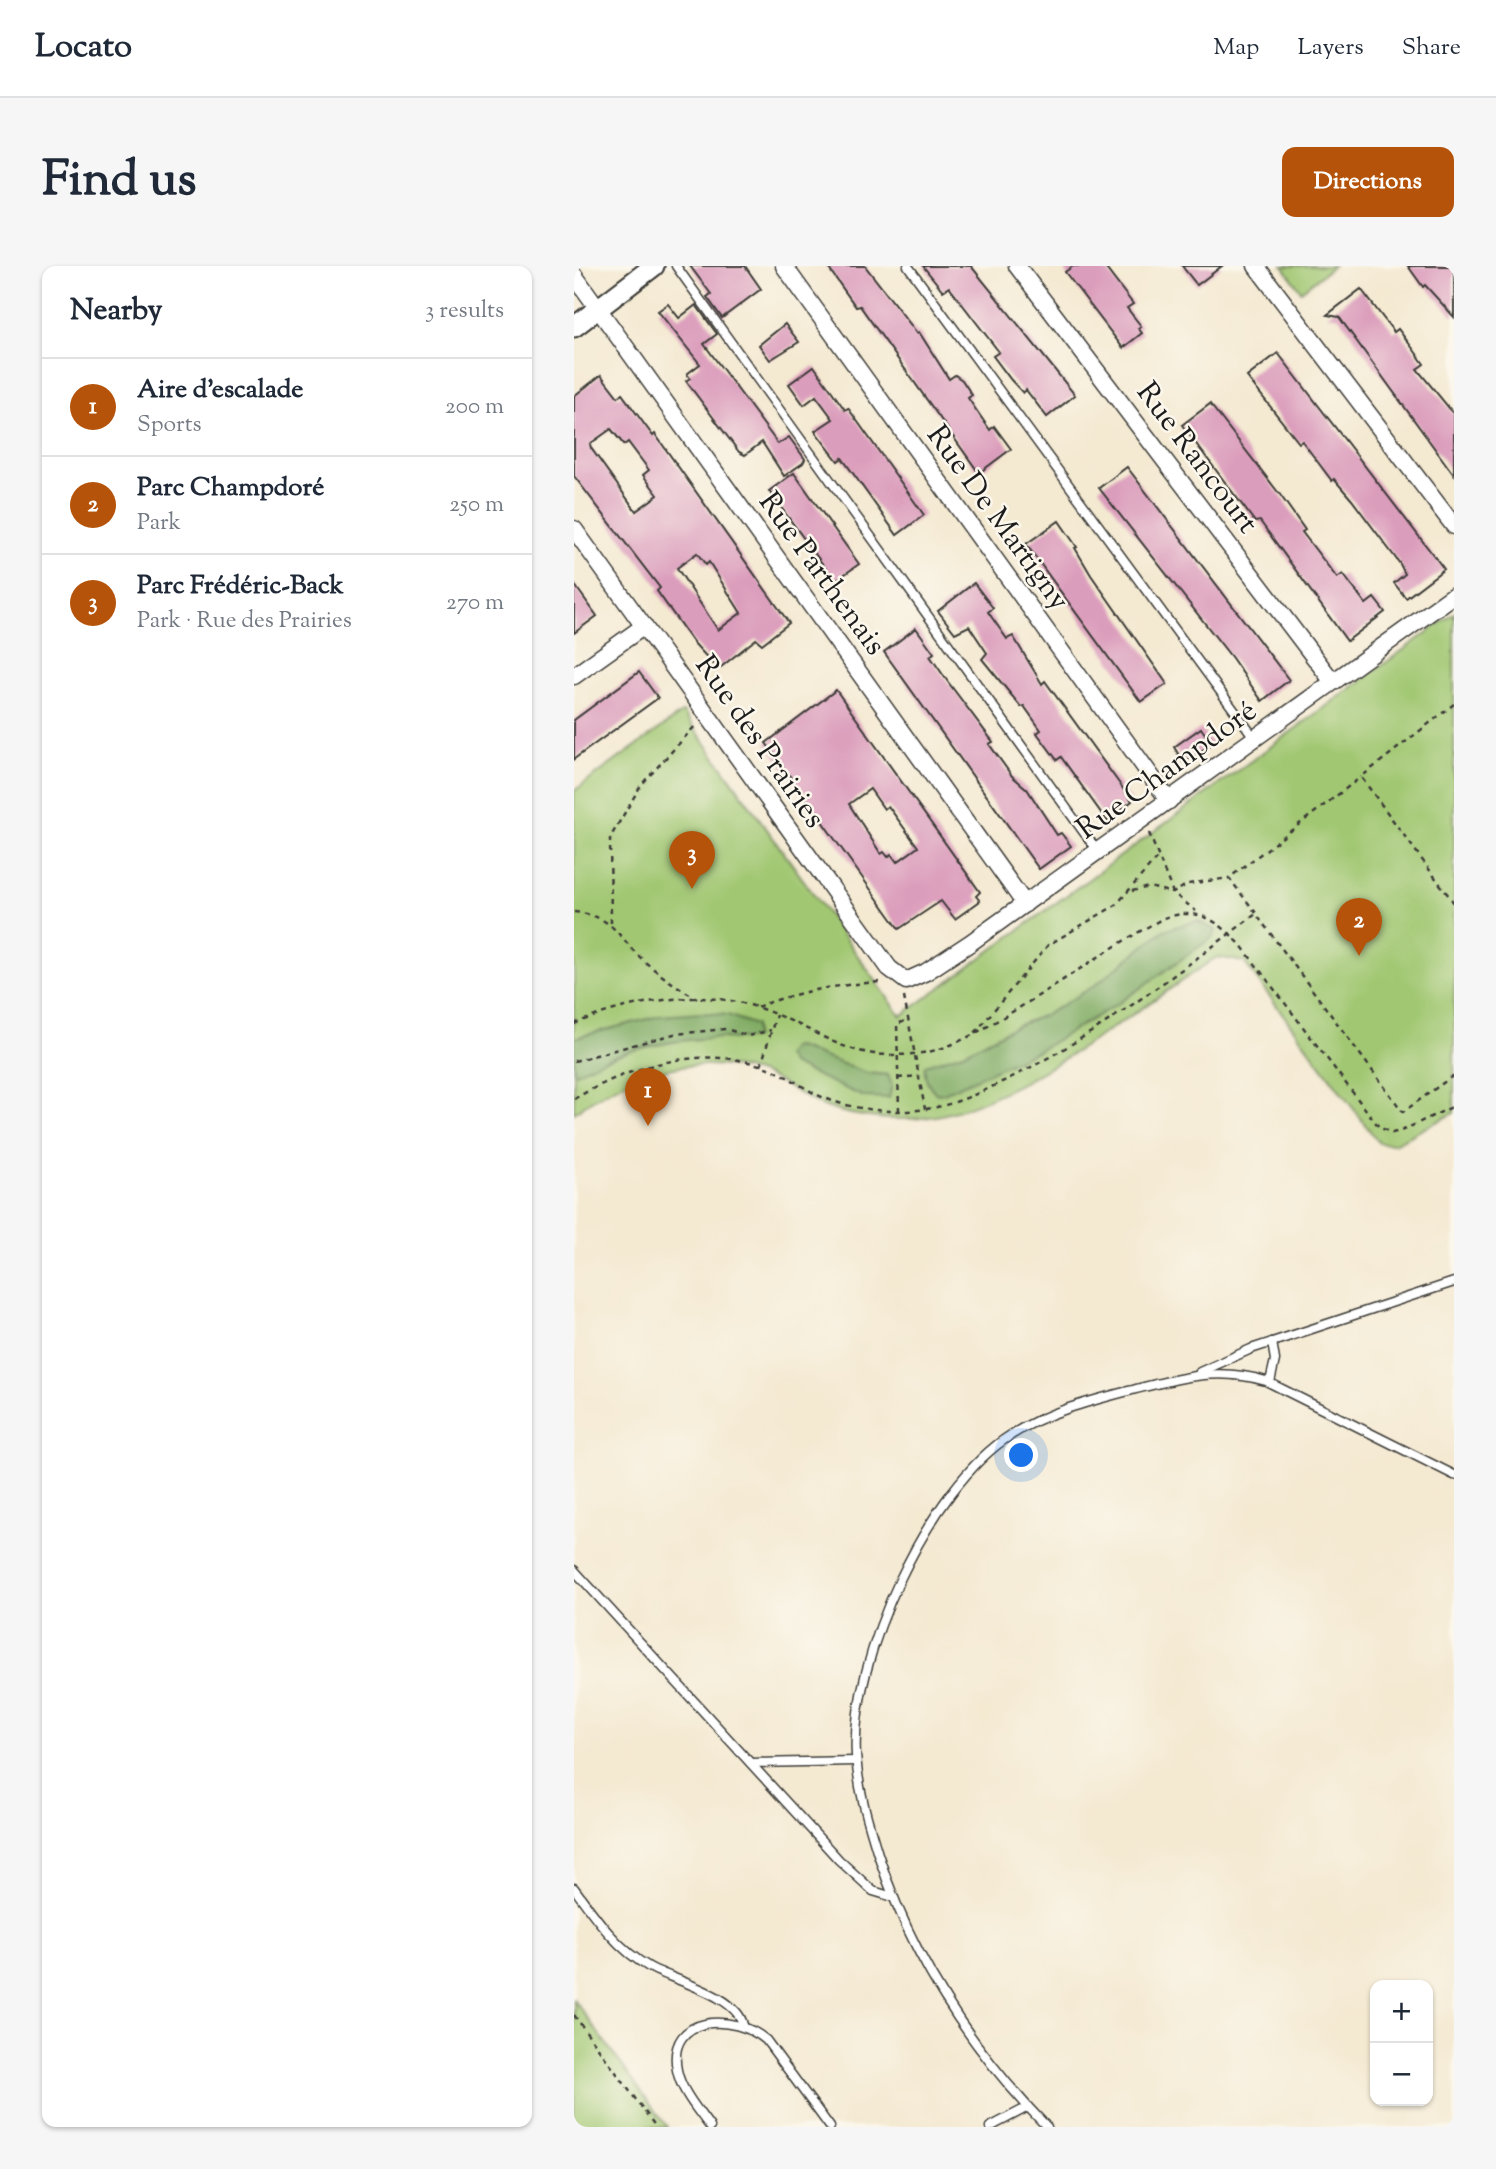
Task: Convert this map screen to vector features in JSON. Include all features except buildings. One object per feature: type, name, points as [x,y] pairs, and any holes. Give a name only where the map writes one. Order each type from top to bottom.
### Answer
[{"type":"street","points":[[574,327],[654,266]]},
{"type":"street","name":"Rue De Martigny","points":[[784,266],[1169,801]]},
{"type":"street","name":"Rue Rancourt","points":[[1017,266],[1333,682]]},
{"type":"street","points":[[1256,266],[1454,526]]},
{"type":"street","name":"Rue Parthenais","points":[[574,275],[1025,904]]},
{"type":"street","name":"Rue des Prairies","points":[[574,529],[889,968],[906,981]]},
{"type":"street","name":"Rue Champdoré","points":[[906,981],[926,972],[1025,904],[1454,595]]},
{"type":"street","points":[[574,676],[644,626]]},
{"type":"lane","points":[[676,266],[1098,852]]},
{"type":"lane","points":[[908,266],[1256,740]]},
{"type":"lane","points":[[1047,2127],[962,2026],[931,1980],[893,1896],[867,1815],[856,1761],[856,1733],[865,1684],[892,1597],[920,1538],[962,1479],[996,1446],[1033,1424],[1096,1399],[1197,1373],[1272,1342],[1454,1282]]},
{"type":"lane","points":[[1270,1382],[1275,1360],[1272,1342]]},
{"type":"lane","points":[[1197,1373],[1238,1373],[1270,1382],[1454,1475]]},
{"type":"lane","points":[[574,1570],[862,1882],[879,1894],[893,1896]]},
{"type":"lane","points":[[751,1763],[856,1761]]},
{"type":"lane","points":[[574,1888],[594,1916],[632,1955],[647,1966],[724,2001],[741,2017],[743,2025]]},
{"type":"lane","points":[[710,2127],[680,2083],[676,2056],[679,2045],[693,2029],[711,2021],[743,2025],[754,2030],[774,2050],[830,2127]]},
{"type":"lane","points":[[990,2127],[1028,2107]]},
{"type":"path","points":[[1173,893],[1188,884],[1229,878],[1454,704]]},
{"type":"path","points":[[611,923],[610,838],[641,785],[707,712]]},
{"type":"path","points":[[1360,777],[1454,903]]},
{"type":"path","points":[[1144,818],[1157,858],[1173,893]]},
{"type":"path","points":[[974,1034],[1048,945],[1094,920],[1129,893],[1157,858]]},
{"type":"path","points":[[1229,878],[1403,1112],[1454,1075]]},
{"type":"path","points":[[1129,893],[1149,887],[1173,893],[1199,913],[1212,918],[1230,934],[1379,1127],[1392,1133],[1401,1131],[1454,1106]]},
{"type":"path","points":[[574,912],[597,916],[611,923],[659,973],[700,1000]]},
{"type":"path","points":[[574,1024],[632,1006],[700,1000],[757,1007],[846,1049],[877,1055],[915,1054],[951,1045],[974,1034],[1154,924],[1174,915],[1199,913]]},
{"type":"path","points":[[574,1099],[619,1076],[664,1062],[724,1058],[761,1066],[830,1100],[899,1111],[925,1109],[971,1096],[1059,1053],[1147,995],[1256,914]]},
{"type":"path","points":[[757,1007],[786,996],[833,985],[906,981]]},
{"type":"path","points":[[904,997],[925,1109]]},
{"type":"path","points":[[761,1066],[776,1014]]},
{"type":"path","points":[[899,1111],[897,1024],[908,1020]]},
{"type":"path","points":[[574,1061],[674,1034],[726,1029],[748,1036],[771,1030]]},
{"type":"path","points":[[898,1078],[919,1076]]},
{"type":"path","points":[[574,2015],[656,2127]]},
{"type":"green space","points":[[1283,266],[1333,266],[1301,291]]},
{"type":"green space","points":[[1454,613],[1454,1113],[1394,1144],[1379,1143],[1244,962],[1217,957],[1114,1027],[1034,1076],[957,1111],[909,1119],[853,1114],[814,1102],[763,1074],[713,1065],[688,1066],[640,1077],[595,1099],[574,1113],[574,791],[683,712],[901,1016]]},
{"type":"green space","points":[[1197,921],[1216,930],[1213,937],[1119,1003],[1041,1049],[944,1093],[937,1094],[929,1085],[925,1065],[963,1053],[1018,1025],[1045,1015],[1094,986],[1164,930]]},
{"type":"green space","points":[[703,1013],[728,1015],[755,1025],[755,1038],[711,1038],[658,1045],[623,1053],[574,1074],[574,1039],[578,1037],[659,1016]]},
{"type":"green space","points":[[797,1047],[867,1073],[888,1075],[892,1085],[889,1098],[864,1097],[791,1064],[786,1056],[791,1048]]},
{"type":"green space","points":[[574,2000],[667,2127],[574,2127]]},
{"type":"place","name":"Parc Frédéric-Back","points":[[692,889]]},
{"type":"place","name":"Parc Champdoré","points":[[1359,956]]},
{"type":"place","name":"Aire d'escalade","points":[[648,1126]]}]
